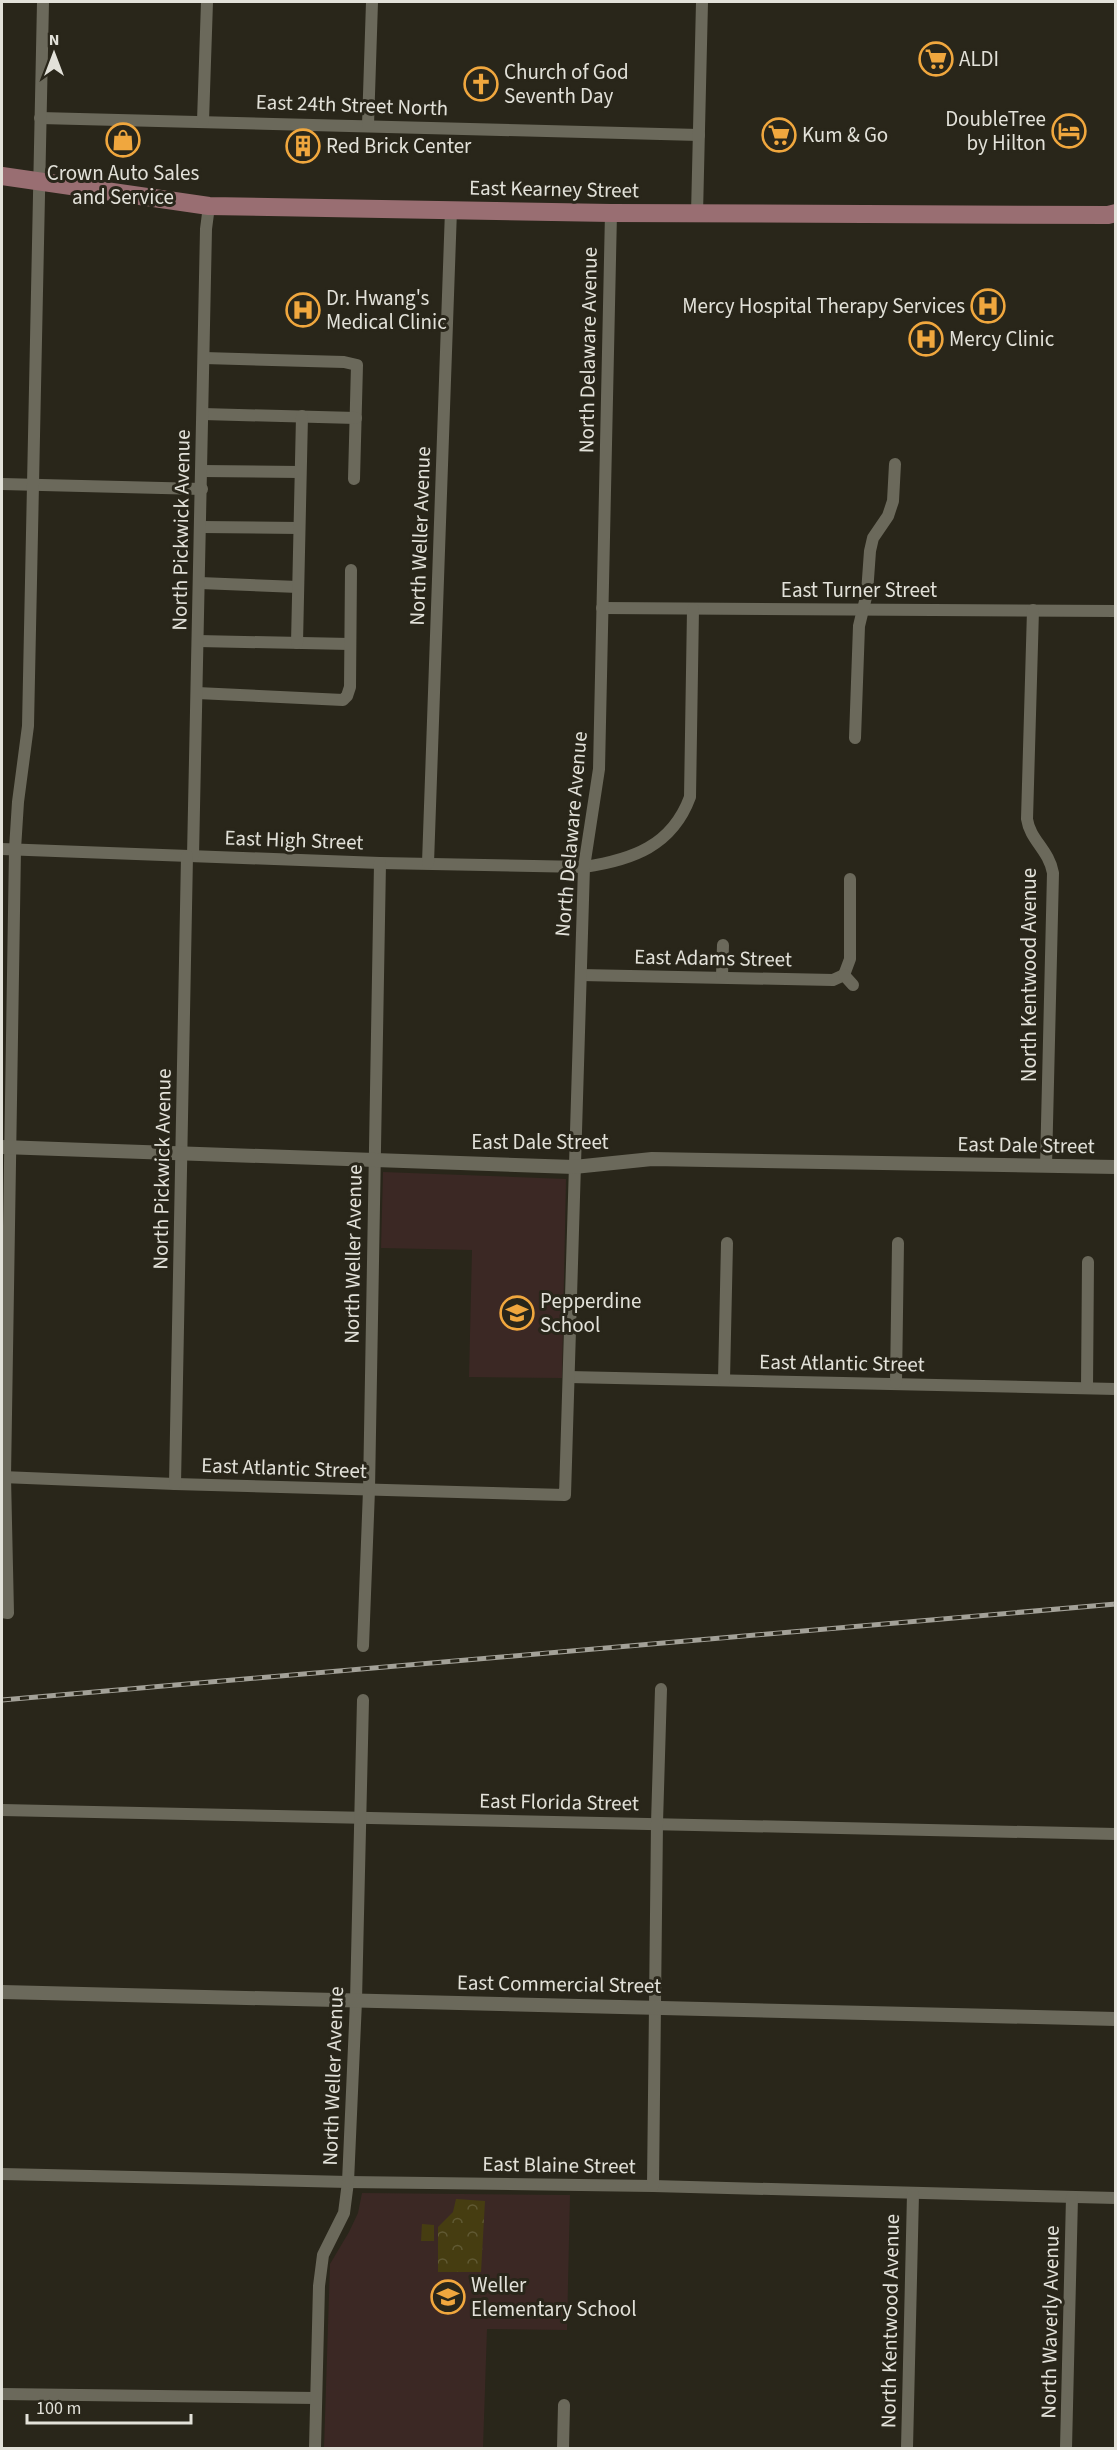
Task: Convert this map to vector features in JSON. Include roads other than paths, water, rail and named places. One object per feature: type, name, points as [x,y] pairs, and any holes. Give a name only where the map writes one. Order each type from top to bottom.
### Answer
[{"type":"main road","name":"East Kearney Street","points":[[2,176],[209,206],[611,213],[1113,215]]},
{"type":"street","points":[[5,1613],[3,1477],[6,1148],[15,849],[18,802],[28,726],[43,2]]},
{"type":"street","points":[[203,121],[207,2]]},
{"type":"street","points":[[368,125],[372,2]]},
{"type":"street","points":[[697,213],[702,2]]},
{"type":"street","name":"East 24th Street North","points":[[40,118],[699,135]]},
{"type":"street","name":"North Pickwick Avenue","points":[[175,1484],[190,856],[200,583],[206,229],[209,206]]},
{"type":"street","name":"North Weller Avenue","points":[[428,863],[451,210]]},
{"type":"street","name":"North Delaware Avenue","points":[[565,1494],[584,867],[599,769],[611,213]]},
{"type":"street","points":[[204,358],[353,363],[357,365],[354,479]]},
{"type":"street","points":[[203,414],[356,418]]},
{"type":"street","points":[[297,643],[302,417]]},
{"type":"street","points":[[855,738],[859,626],[867,593],[871,544],[888,516],[895,492],[895,464]]},
{"type":"street","points":[[202,471],[300,472]]},
{"type":"street","points":[[2,484],[202,489]]},
{"type":"street","points":[[201,527],[299,528]]},
{"type":"street","points":[[197,693],[343,700],[350,687],[351,570]]},
{"type":"street","points":[[200,583],[298,587]]},
{"type":"street","name":"East Turner Street","points":[[602,608],[1116,611]]},
{"type":"street","name":"East High Street","points":[[2,849],[380,863],[584,867],[613,863],[648,850],[683,817],[690,797],[693,609]]},
{"type":"street","name":"North Kentwood Avenue","points":[[1033,610],[1027,819],[1032,834],[1050,859],[1053,873],[1046,1166]]},
{"type":"street","points":[[198,641],[350,644]]},
{"type":"street","name":"North Weller Avenue","points":[[363,1646],[369,1490],[380,863]]},
{"type":"street","points":[[850,879],[850,959],[844,975],[853,985]]},
{"type":"street","points":[[722,976],[723,945]]},
{"type":"street","name":"East Adams Street","points":[[581,975],[833,980],[844,975]]},
{"type":"street","name":"East Dale Street","points":[[6,1148],[574,1167],[652,1160],[1116,1167]]},
{"type":"street","points":[[724,1380],[727,1243]]},
{"type":"street","points":[[896,1383],[898,1244]]},
{"type":"street","points":[[1087,1388],[1088,1262]]},
{"type":"street","name":"East Atlantic Street","points":[[569,1377],[1116,1389]]},
{"type":"street","name":"East Atlantic Street","points":[[3,1477],[369,1490],[565,1494]]},
{"type":"street","points":[[653,2186],[654,2007],[661,1689]]},
{"type":"street","name":"North Weller Avenue","points":[[315,2448],[319,2286],[324,2255],[344,2213],[348,2182],[356,2001],[363,1700]]},
{"type":"street","name":"East Florida Street","points":[[2,1810],[1116,1834]]},
{"type":"street","name":"East Commercial Street","points":[[2,1992],[1116,2019]]},
{"type":"street","name":"East Blaine Street","points":[[2,2174],[653,2186],[1116,2198]]},
{"type":"street","name":"North Kentwood Avenue","points":[[907,2448],[913,2194]]},
{"type":"street","name":"North Waverly Avenue","points":[[1066,2448],[1072,2197]]},
{"type":"street","points":[[2,2394],[316,2398]]},
{"type":"street","points":[[563,2448],[564,2405]]},
{"type":"railway","points":[[2,1700],[1116,1604]]},
{"type":"place","name":"ALDI","points":[[936,59]]},
{"type":"place","name":"Church of God Seventh Day","points":[[481,84]]},
{"type":"place","name":"DoubleTree by Hilton","points":[[1069,131]]},
{"type":"place","name":"Kum & Go","points":[[779,135]]},
{"type":"place","name":"Crown Auto Sales and Service","points":[[123,140]]},
{"type":"place","name":"Red Brick Center","points":[[303,146]]},
{"type":"place","name":"Mercy Hospital Therapy Services","points":[[988,306]]},
{"type":"place","name":"Dr. Hwang's Medical Clinic","points":[[303,310]]},
{"type":"place","name":"Mercy Clinic","points":[[926,339]]},
{"type":"place","name":"Pepperdine School","points":[[517,1313]]},
{"type":"place","name":"Weller Elementary School","points":[[448,2297]]}]
